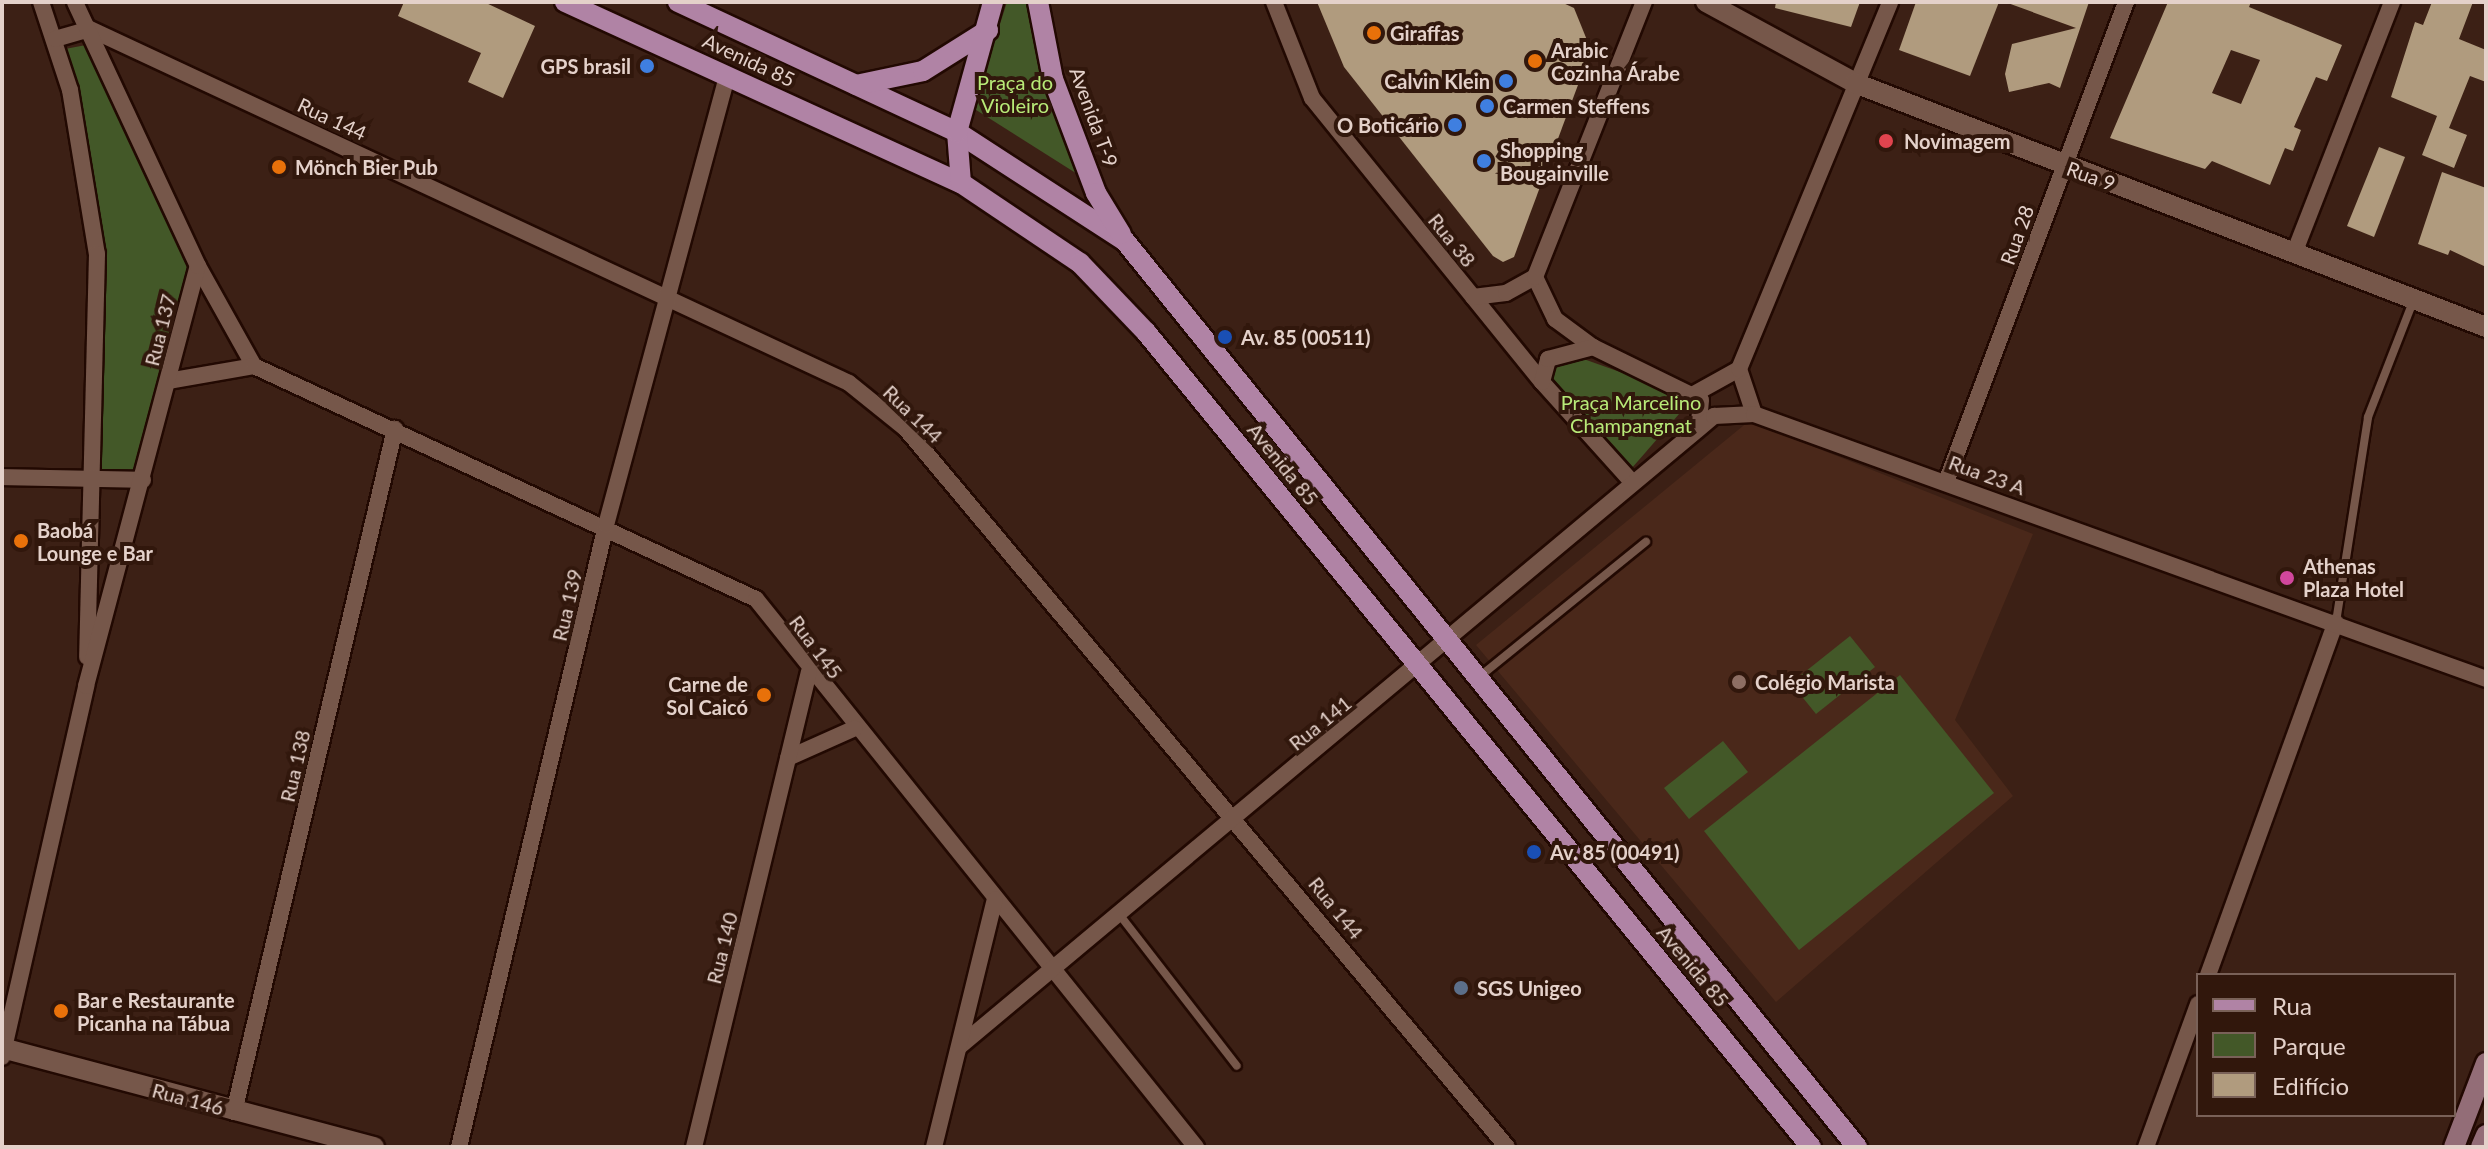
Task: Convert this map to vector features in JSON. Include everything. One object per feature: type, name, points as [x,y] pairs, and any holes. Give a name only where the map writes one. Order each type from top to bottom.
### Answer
[{"type":"main road","name":"Avenida 85","points":[[565,2],[961,183],[1080,263],[1135,321],[1417,670],[1811,1147]]},
{"type":"main road","name":"Avenida 85","points":[[678,2],[957,132],[1125,241],[1446,643],[1851,1139],[1868,1147]]},
{"type":"main road","points":[[961,183],[957,132],[988,30],[993,2]]},
{"type":"main road","name":"Avenida T-9","points":[[1038,2],[1053,79],[1096,193],[1125,241]]},
{"type":"main road","points":[[856,85],[923,71],[988,30]]},
{"type":"main road","points":[[2454,1147],[2486,1063]]},
{"type":"main road","points":[[2481,1147],[2486,1135]]},
{"type":"street","name":"Rua 137","points":[[41,2],[70,90],[97,254],[94,480],[86,686]]},
{"type":"street","points":[[75,2],[198,266],[254,366],[168,381]]},
{"type":"street","name":"Rua 38","points":[[1274,2],[1312,98],[1542,382],[1632,482]]},
{"type":"street","points":[[1473,297],[1506,293],[1535,277],[1644,2]]},
{"type":"street","name":"Rua 9","points":[[1706,2],[1855,83],[2486,327]]},
{"type":"street","points":[[1694,394],[1739,369],[1890,2]]},
{"type":"street","name":"Rua 28","points":[[1946,482],[2126,2]]},
{"type":"street","points":[[2295,251],[2392,2]]},
{"type":"street","points":[[55,39],[90,29]]},
{"type":"street","name":"Rua 144","points":[[90,29],[849,383],[906,429],[1236,818],[1507,1147]]},
{"type":"street","name":"Rua 139","points":[[459,1147],[606,525],[665,295],[727,77]]},
{"type":"street","name":"Rua 137","points":[[3,1051],[86,686],[198,266]]},
{"type":"street","points":[[1535,277],[1555,319],[1593,347],[1694,394],[1703,408],[1699,425]]},
{"type":"street","points":[[1542,382],[1548,359],[1593,347]]},
{"type":"street","name":"Rua 145","points":[[254,366],[606,525],[756,599],[809,672],[1196,1147]]},
{"type":"street","points":[[1739,369],[1754,414]]},
{"type":"street","name":"Rua 23 A","points":[[1699,425],[1714,416],[1754,414],[2486,677]]},
{"type":"street","name":"Rua 141","points":[[960,1046],[1417,670],[1699,425]]},
{"type":"street","name":"Rua 138","points":[[234,1112],[395,429]]},
{"type":"street","points":[[2,477],[143,480]]},
{"type":"street","points":[[2209,973],[2336,622]]},
{"type":"street","name":"Rua 140","points":[[694,1147],[809,672]]},
{"type":"street","points":[[788,758],[855,728]]},
{"type":"street","points":[[934,1147],[995,899]]},
{"type":"street","points":[[2146,1147],[2196,1010]]},
{"type":"street","name":"Rua 146","points":[[3,1051],[374,1147]]},
{"type":"lane","points":[[2336,622],[2368,417],[2414,298]]},
{"type":"lane","points":[[1476,679],[1646,542]]},
{"type":"lane","points":[[1119,914],[1237,1066]]},
{"type":"shaded area","name":"Colégio Marista","points":[[1749,421],[2033,534],[1955,720],[2013,796],[1776,1002],[1476,645]]},
{"type":"green space","name":"Praça do Violeiro","points":[[1007,2],[1029,2],[1082,177],[973,108]]},
{"type":"green space","points":[[86,45],[193,265],[138,479],[101,470],[105,246],[65,49]]},
{"type":"green space","name":"Praça Marcelino Champangnat","points":[[1578,357],[1693,398],[1631,469],[1549,374],[1554,361]]},
{"type":"green space","points":[[1850,636],[1875,667],[1816,714],[1791,683]]},
{"type":"green space","points":[[1900,675],[1994,793],[1799,950],[1704,831]]},
{"type":"green space","points":[[1723,741],[1748,772],[1689,819],[1664,788]]},
{"type":"building","points":[[404,2],[484,2],[535,26],[503,98],[468,82],[481,53],[398,16]]},
{"type":"building","name":"Shopping Bougainville","points":[[1317,2],[1561,2],[1574,8],[1591,50],[1514,257],[1503,262],[1493,256],[1344,67]]},
{"type":"building","points":[[1776,2],[1860,2],[1851,27],[1775,8]]},
{"type":"building","points":[[1916,2],[1999,2],[1970,76],[1899,50]]},
{"type":"building","points":[[2005,2],[2089,2],[2060,88],[2049,83],[2009,92],[2005,74],[2012,44],[2076,28]]},
{"type":"building","points":[[2168,2],[2251,2],[2249,7],[2342,45],[2327,81],[2316,77],[2294,127],[2301,130],[2293,151],[2285,148],[2270,185],[2212,161],[2205,169],[2110,138]],"holes":[[[2231,50],[2260,60],[2241,104],[2212,93]]]},
{"type":"building","points":[[2432,2],[2473,2],[2459,39],[2486,50],[2486,82],[2470,76],[2449,128],[2467,135],[2454,168],[2422,155],[2437,116],[2391,97],[2415,22],[2423,25]]},
{"type":"building","points":[[2379,147],[2405,157],[2374,237],[2347,226]]},
{"type":"building","points":[[2442,172],[2486,188],[2486,267],[2450,250],[2448,255],[2418,244]]},
{"type":"place","name":"Giraffas","points":[[1374,33]]},
{"type":"place","name":"Arabic Cozinha Árabe","points":[[1535,61]]},
{"type":"place","name":"GPS brasil","points":[[647,66]]},
{"type":"place","name":"Calvin Klein","points":[[1506,81]]},
{"type":"place","name":"Carmen Steffens","points":[[1487,106]]},
{"type":"place","name":"O Boticário","points":[[1455,125]]},
{"type":"place","name":"Novimagem","points":[[1886,141]]},
{"type":"place","name":"Shopping Bougainville","points":[[1484,161]]},
{"type":"place","name":"Mönch Bier Pub","points":[[279,167]]},
{"type":"place","name":"Av. 85 (00511)","points":[[1225,337]]},
{"type":"place","name":"Baobá Lounge e Bar","points":[[21,541]]},
{"type":"place","name":"Athenas Plaza Hotel","points":[[2287,578]]},
{"type":"place","name":"Colégio Marista","points":[[1739,682]]},
{"type":"place","name":"Carne de Sol Caicó","points":[[764,695]]},
{"type":"place","name":"Av. 85 (00491)","points":[[1534,852]]},
{"type":"place","name":"SGS Unigeo","points":[[1461,988]]},
{"type":"place","name":"Bar e Restaurante Picanha na Tábua","points":[[61,1011]]}]
